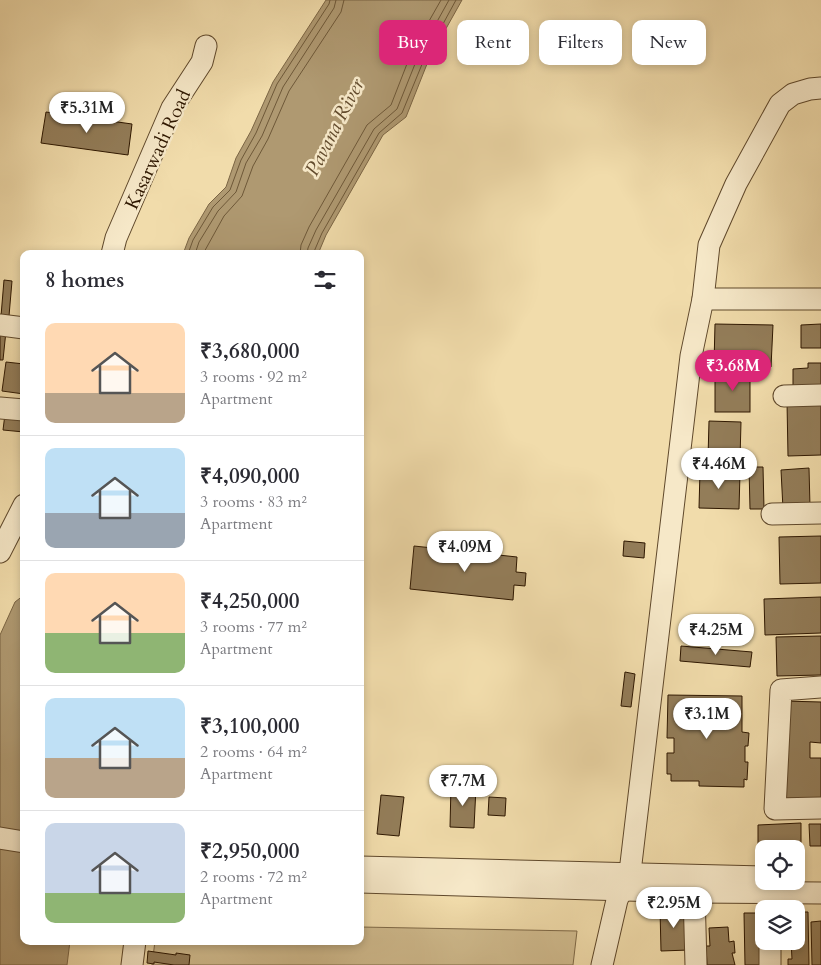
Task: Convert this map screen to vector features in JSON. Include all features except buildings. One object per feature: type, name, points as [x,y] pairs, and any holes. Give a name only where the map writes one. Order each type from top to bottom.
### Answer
[{"type":"street","name":"Kasarwadi Road","points":[[113,250],[120,229],[172,108],[202,62],[206,46]]},
{"type":"street","points":[[602,965],[617,900],[629,882],[691,356],[703,299],[709,245],[736,184],[780,104],[794,94],[821,88]]},
{"type":"street","points":[[703,299],[821,298]]},
{"type":"street","points":[[0,325],[20,328]]},
{"type":"street","points":[[784,396],[821,395]]},
{"type":"street","points":[[0,408],[20,410]]},
{"type":"street","points":[[0,552],[20,513]]},
{"type":"street","points":[[772,514],[821,513]]},
{"type":"street","points":[[821,687],[781,690],[775,809],[821,808]]},
{"type":"street","points":[[0,838],[20,841]]},
{"type":"street","points":[[364,867],[629,882],[773,896]]},
{"type":"street","points":[[805,878],[821,878]]},
{"type":"street","points":[[364,882],[629,882],[694,892],[773,896],[821,893]]},
{"type":"street","points":[[694,892],[696,965]]},
{"type":"street","points":[[132,965],[135,945]]},
{"type":"street","points":[[770,950],[770,965]]},
{"type":"street","points":[[782,950],[782,965]]},
{"type":"shaded area","points":[[364,927],[577,931],[573,965],[152,965],[154,945],[364,945]]},
{"type":"water","name":"Pavana River","points":[[326,0],[462,0],[447,27],[447,20],[379,20],[379,65],[427,65],[406,117],[383,135],[326,235],[320,250],[184,250],[189,238],[209,204],[226,187],[236,158],[251,131],[273,82]]},
{"type":"water","points":[[20,598],[20,945],[70,945],[67,965],[0,965],[0,635],[15,602]]}]
